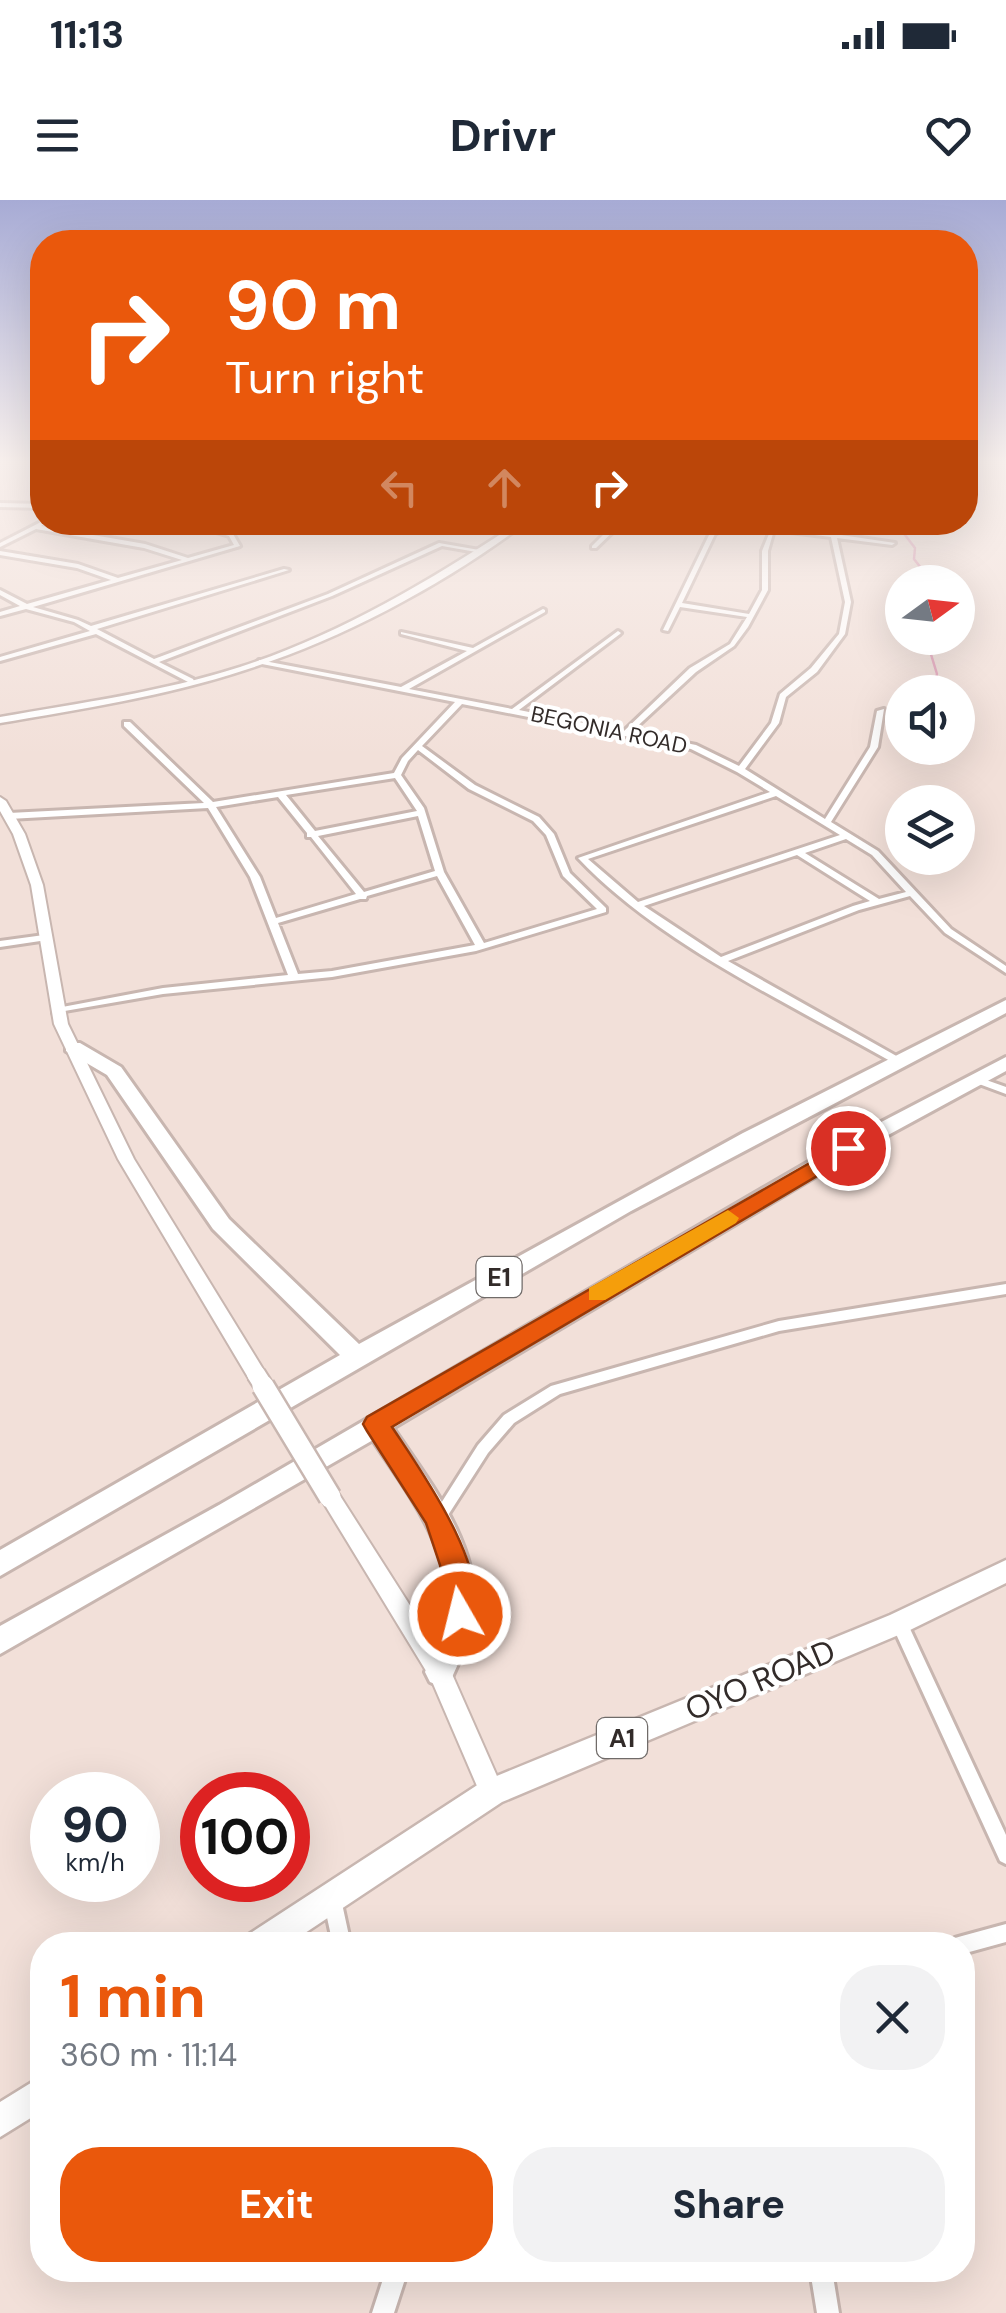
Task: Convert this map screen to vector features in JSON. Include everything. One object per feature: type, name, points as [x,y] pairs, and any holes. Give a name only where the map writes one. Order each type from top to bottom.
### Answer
[{"type":"highway","name":"E1","points":[[0,1564],[356,1356],[896,1060],[1006,1006]]},
{"type":"highway","points":[[73,1047],[114,1071],[221,1224],[356,1356]]},
{"type":"highway","name":"E1","points":[[0,1641],[1006,1062]]},
{"type":"highway","points":[[376,1424],[438,1519],[454,1565],[460,1614],[440,1672]]},
{"type":"highway","name":"OYO ROAD","points":[[279,1932],[492,1792],[899,1623],[1006,1571]]},
{"type":"highway","points":[[0,2121],[30,2100]]},
{"type":"main road","points":[[0,800],[34,874],[57,1012],[126,1159],[440,1672],[492,1792]]},
{"type":"street","points":[[34,559],[78,566],[120,581]]},
{"type":"street","points":[[186,559],[190,560]]},
{"type":"street","points":[[0,614],[195,559]]},
{"type":"street","points":[[153,662],[330,595],[409,559]]},
{"type":"street","points":[[0,720],[190,682],[262,662],[409,596],[470,559]]},
{"type":"street","points":[[666,630],[702,559]]},
{"type":"street","points":[[627,732],[693,670],[732,645],[766,590],[765,559]]},
{"type":"street","points":[[740,770],[775,723],[783,696],[814,670],[842,634],[848,602],[839,559]]},
{"type":"street","points":[[0,660],[286,570]]},
{"type":"street","points":[[0,592],[27,607],[46,610],[92,631],[190,682]]},
{"type":"street","points":[[680,606],[752,616]]},
{"type":"street","points":[[402,690],[543,611]]},
{"type":"street","points":[[515,710],[618,632]]},
{"type":"street","points":[[403,633],[474,650]]},
{"type":"street","name":"BEGONIA ROAD","points":[[262,662],[679,743],[740,770],[886,861],[948,931],[1006,970]]},
{"type":"street","points":[[9,816],[211,805],[397,775],[460,701]]},
{"type":"street","points":[[827,822],[874,748],[881,711]]},
{"type":"street","points":[[128,724],[211,805],[255,877],[294,977]]},
{"type":"street","points":[[57,1012],[163,991],[332,974],[480,945],[599,914],[603,906],[566,874],[550,834],[536,819],[472,787],[419,747]]},
{"type":"street","points":[[397,775],[422,813],[440,872],[480,945]]},
{"type":"street","points":[[776,793],[582,856],[599,876],[638,905],[896,1060]]},
{"type":"street","points":[[280,794],[363,897]]},
{"type":"street","points":[[310,835],[422,813]]},
{"type":"street","points":[[638,905],[847,836]]},
{"type":"street","points":[[799,852],[876,901]]},
{"type":"street","points":[[271,922],[440,872]]},
{"type":"street","points":[[724,960],[876,901],[912,893]]},
{"type":"street","points":[[0,944],[44,938]]},
{"type":"street","points":[[975,1078],[1006,1092]]},
{"type":"street","points":[[438,1519],[483,1449],[509,1419],[556,1390],[779,1326],[1006,1289]]},
{"type":"street","points":[[899,1623],[1006,1856]]},
{"type":"street","points":[[331,1896],[339,1932]]},
{"type":"street","points":[[975,1941],[1006,1933]]},
{"type":"street","points":[[383,2313],[394,2282]]},
{"type":"street","points":[[823,2282],[828,2313]]},
{"type":"waterway","points":[[914,559],[919,565]]},
{"type":"waterway","points":[[931,655],[937,675]]},
{"type":"slow traffic","points":[[597,1294],[728,1218]]},
{"type":"route","points":[[460,1614],[454,1565],[438,1519],[376,1424],[848,1148]]}]
